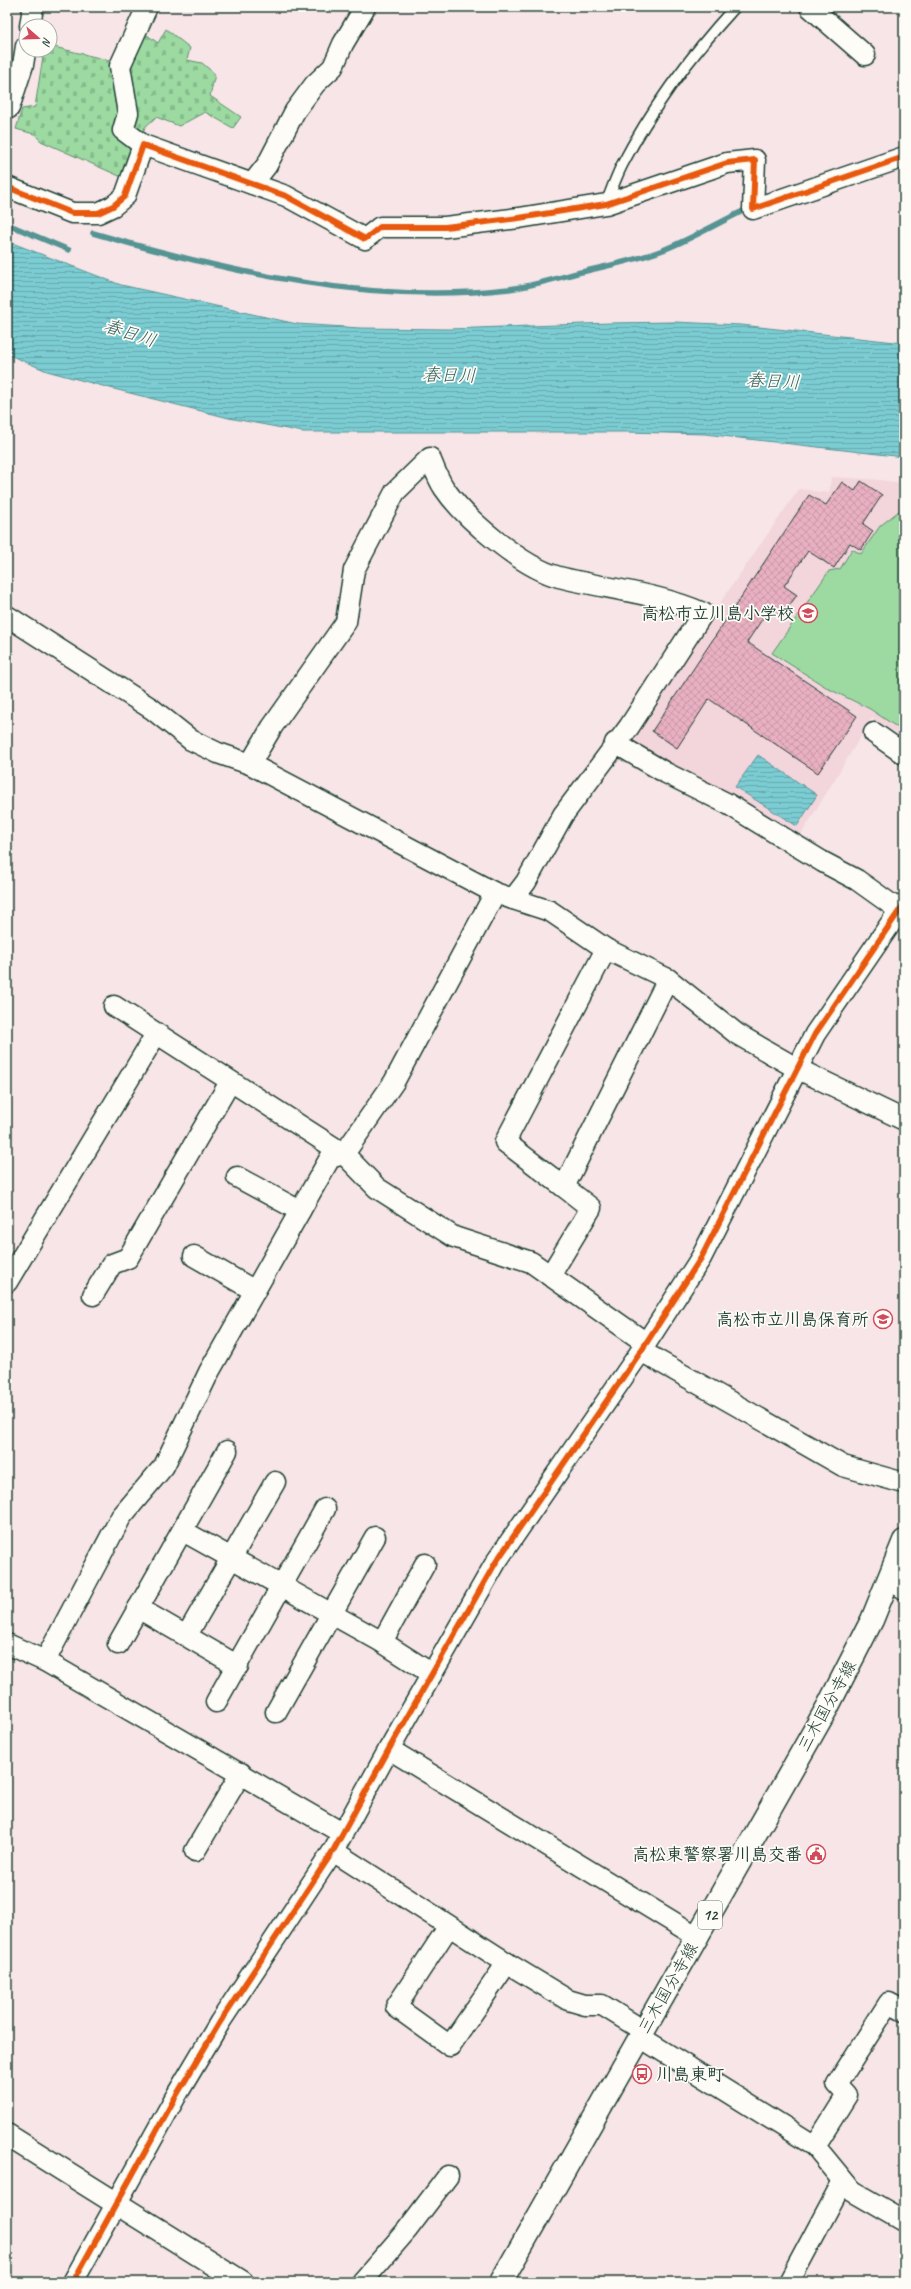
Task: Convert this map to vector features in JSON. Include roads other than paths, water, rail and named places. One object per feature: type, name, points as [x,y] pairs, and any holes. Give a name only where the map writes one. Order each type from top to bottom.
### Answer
[{"type":"main road","name":"三木国分寺線","points":[[501,2282],[827,1708],[872,1620],[896,1584],[904,1541]]},
{"type":"main road","points":[[7,2135],[242,2282]]},
{"type":"street","points":[[31,18],[33,7]]},
{"type":"street","points":[[147,7],[120,66],[128,113],[123,130],[143,145],[286,196],[365,239],[380,227],[446,227],[519,218],[606,204],[727,163],[754,160],[753,209],[904,157]]},
{"type":"street","points":[[252,184],[266,165],[295,111],[315,84],[333,66],[343,44],[365,7]]},
{"type":"street","points":[[810,7],[865,55]]},
{"type":"street","points":[[10,108],[24,58]]},
{"type":"street","points":[[7,187],[72,213],[98,213],[113,206],[125,196],[143,145]]},
{"type":"street","points":[[45,1661],[121,1517],[164,1466],[209,1372],[330,1158],[344,1154],[394,1082],[504,896],[526,882],[563,815],[615,743],[629,727],[703,613],[679,602],[557,576],[529,564],[468,516],[444,488],[430,458],[395,492],[354,570],[346,622],[272,727],[250,764]]},
{"type":"street","points":[[7,616],[152,709],[191,740],[218,753],[250,764],[504,896],[550,911],[606,949],[668,979],[737,1034],[798,1069],[904,1120]]},
{"type":"street","points":[[874,733],[904,754]]},
{"type":"street","points":[[73,2282],[116,2203],[220,2022],[333,1851],[389,1749],[496,1562],[644,1347],[701,1258],[815,1034],[902,907],[823,862],[728,804],[666,773],[615,743]]},
{"type":"street","points":[[550,1276],[591,1208],[505,1142],[606,949]]},
{"type":"street","points":[[564,1187],[668,979]]},
{"type":"street","points":[[114,1006],[344,1154],[377,1188],[454,1237],[531,1262],[644,1347],[843,1466],[904,1483]]},
{"type":"street","points":[[7,1282],[156,1034]]},
{"type":"street","points":[[93,1295],[112,1264],[128,1258],[230,1082]]},
{"type":"street","points":[[237,1177],[300,1212]]},
{"type":"street","points":[[194,1256],[255,1291]]},
{"type":"street","points":[[118,1644],[227,1451]]},
{"type":"street","points":[[187,1635],[275,1482]]},
{"type":"street","points":[[216,1702],[238,1666],[325,1509]]},
{"type":"street","points":[[183,1531],[382,1642],[432,1674]]},
{"type":"street","points":[[276,1712],[375,1537]]},
{"type":"street","points":[[382,1642],[425,1564]]},
{"type":"street","points":[[138,1608],[187,1635],[238,1666]]},
{"type":"street","points":[[7,1644],[45,1661],[241,1773],[342,1833]]},
{"type":"street","points":[[389,1749],[698,1937]]},
{"type":"street","points":[[195,1851],[241,1773]]},
{"type":"street","points":[[333,1851],[507,1964],[568,2000],[585,2005],[602,2005],[642,2034],[815,2146],[852,2192],[904,2221]]},
{"type":"street","points":[[449,1926],[396,2007],[450,2046],[507,1964]]},
{"type":"street","points":[[815,2146],[847,2095],[837,2084],[889,2003],[904,2011]]},
{"type":"street","points":[[362,2282],[407,2230],[448,2176]]},
{"type":"street","points":[[797,2279],[844,2181]]},
{"type":"lane","points":[[606,204],[622,165],[658,106],[705,39],[735,7]]},
{"type":"water","name":"春日川","points":[[7,241],[121,285],[297,324],[360,328],[450,329],[674,322],[741,325],[904,343],[904,457],[705,434],[627,432],[303,432],[229,418],[47,371],[7,354]]},
{"type":"water","points":[[758,755],[817,795],[797,826],[735,787]]},
{"type":"waterway","points":[[93,233],[195,260],[299,282],[351,289],[456,293],[518,288],[633,260],[673,246],[745,210]]},
{"type":"waterway","points":[[7,224],[69,250]]},
{"type":"place","name":"高松市立川島小学校","points":[[808,613]]},
{"type":"place","name":"高松市立川島保育所","points":[[883,1319]]},
{"type":"place","name":"高松東警察署川島交番","points":[[816,1854]]},
{"type":"place","name":"川島東町","points":[[642,2074]]}]
